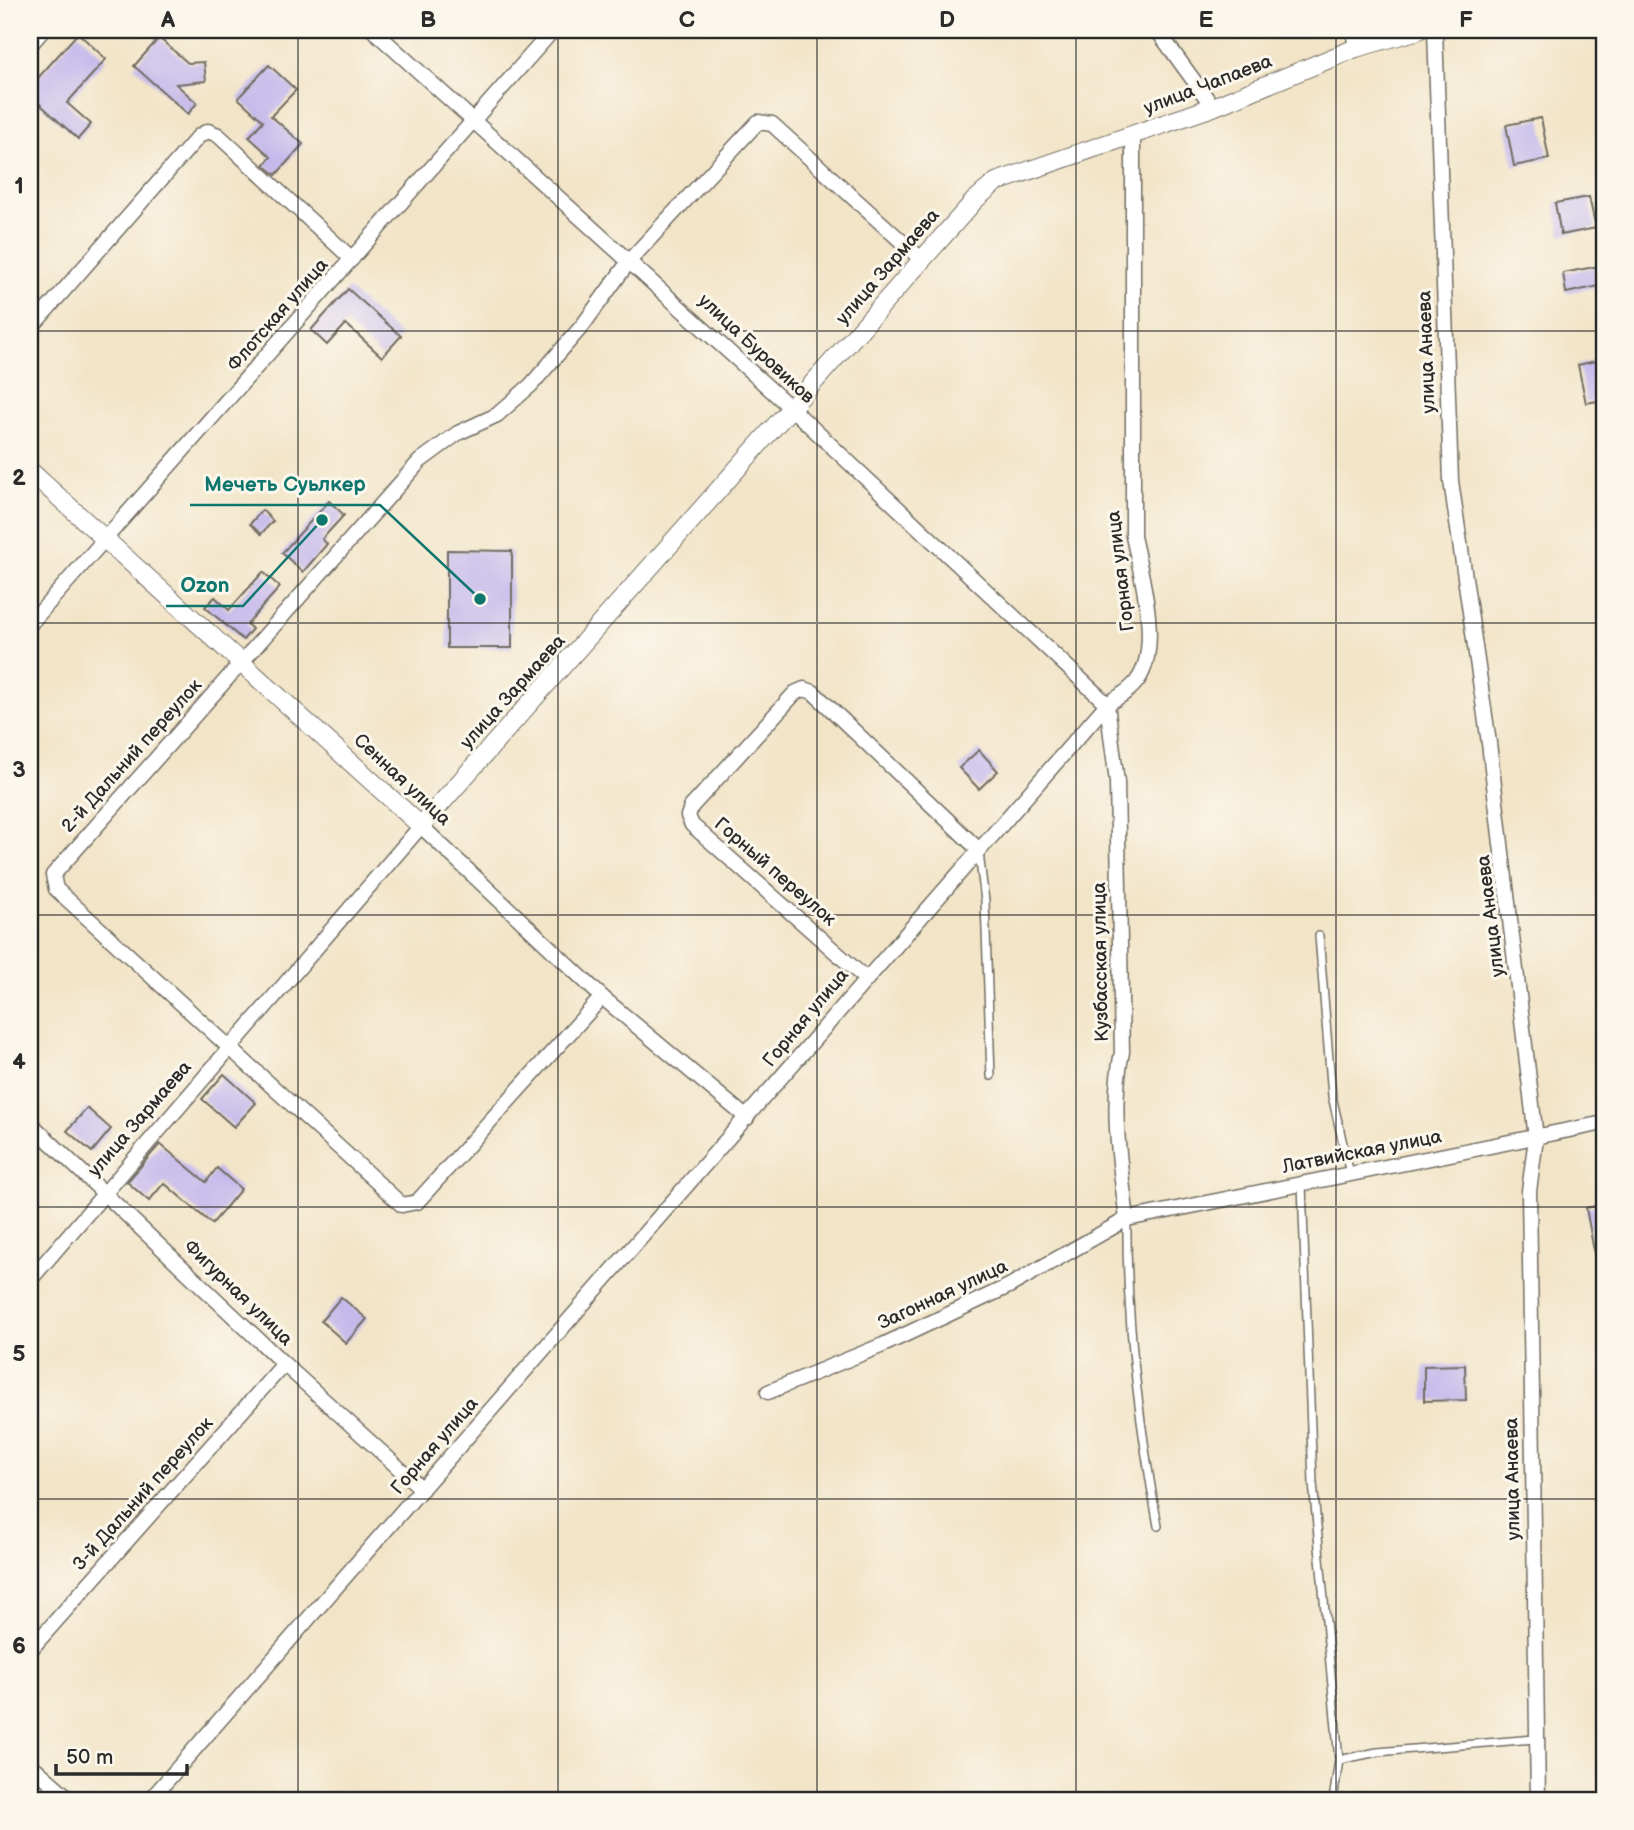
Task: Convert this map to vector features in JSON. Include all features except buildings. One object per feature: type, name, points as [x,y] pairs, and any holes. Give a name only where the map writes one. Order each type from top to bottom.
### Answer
[{"type":"street","points":[[30,45],[43,30]]},
{"type":"street","name":"улица Буровиков","points":[[373,30],[630,260],[1107,704]]},
{"type":"street","name":"Флотская улица","points":[[30,624],[553,30]]},
{"type":"street","points":[[1157,30],[1213,107]]},
{"type":"street","points":[[1353,30],[1356,48]]},
{"type":"street","name":"улица Чапаева","points":[[1050,162],[1213,107],[1356,48],[1419,30]]},
{"type":"street","name":"улица Анаева","points":[[1435,30],[1451,481],[1489,743],[1536,1138],[1529,1191],[1538,1800]]},
{"type":"street","name":"2-й Дальний переулок","points":[[602,997],[416,1202],[408,1206],[398,1203],[56,889],[52,880],[55,871],[420,460],[458,433],[497,415],[531,385],[583,325],[630,260],[754,125],[763,120],[772,124],[922,260]]},
{"type":"street","points":[[30,329],[199,136],[208,131],[218,135],[352,259]]},
{"type":"street","name":"Горная улица","points":[[150,1800],[747,1118],[865,978],[1107,704],[1138,681],[1146,661],[1148,637],[1143,587],[1133,536],[1133,136]]},
{"type":"street","name":"улица Зармаева","points":[[30,1280],[421,826],[975,200],[996,182],[1050,162]]},
{"type":"street","name":"Сенная улица","points":[[30,471],[421,826],[602,997],[747,1118]]},
{"type":"street","name":"Горный переулок","points":[[865,978],[692,825],[688,816],[691,807],[795,693],[804,689],[813,692],[979,850]]},
{"type":"street","name":"Кузбасская улица","points":[[1107,704],[1116,782],[1122,1052],[1116,1081],[1118,1145],[1127,1219]]},
{"type":"street","name":"Фигурная улица","points":[[30,1123],[284,1364],[422,1489]]},
{"type":"street","name":"Латвийская улица","points":[[1127,1219],[1604,1124]]},
{"type":"street","name":"Загонная улица","points":[[768,1392],[883,1345],[1009,1286],[1127,1219]]},
{"type":"street","name":"3-й Дальний переулок","points":[[30,1650],[284,1364]]},
{"type":"street","points":[[30,1764],[71,1800]]},
{"type":"lane","points":[[979,850],[985,901],[991,1076]]},
{"type":"lane","points":[[1319,936],[1332,1096],[1350,1174]]},
{"type":"lane","points":[[1301,1183],[1313,1483],[1339,1760],[1333,1800]]},
{"type":"lane","points":[[1127,1219],[1127,1291],[1142,1442],[1158,1526]]},
{"type":"lane","points":[[1339,1760],[1377,1752],[1535,1739]]},
{"type":"place","name":"Ozon","points":[[322,520]]},
{"type":"place","name":"Мечеть Суьлкер","points":[[480,599]]}]
